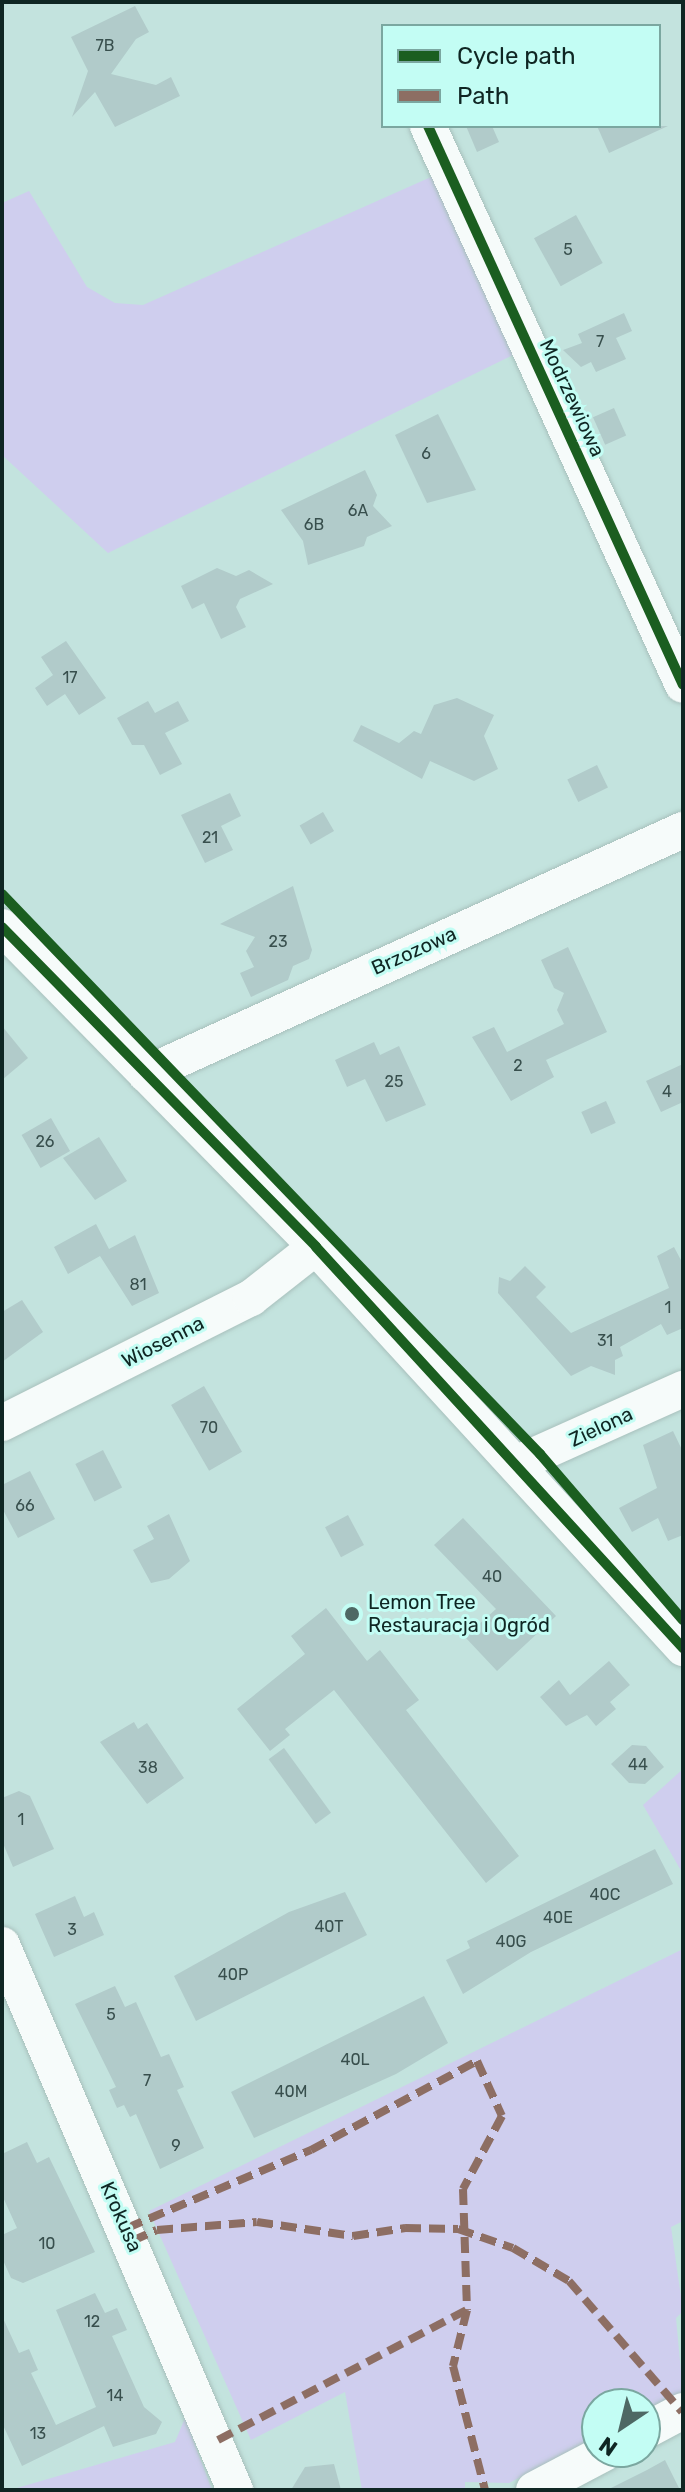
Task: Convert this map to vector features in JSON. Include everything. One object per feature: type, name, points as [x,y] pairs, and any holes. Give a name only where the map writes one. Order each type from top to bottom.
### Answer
[{"type":"street","name":"Modrzewiowa","points":[[429,128],[683,685]]},
{"type":"street","name":"Brzozowa","points":[[146,1074],[683,830]]},
{"type":"street","points":[[4,931],[316,1247],[518,1463],[683,1648]]},
{"type":"street","name":"Wiosenna","points":[[2,1423],[251,1298],[316,1247]]},
{"type":"street","name":"Zielona","points":[[518,1463],[683,1389]]},
{"type":"street","name":"Krokusa","points":[[2,1945],[235,2490]]},
{"type":"street","points":[[661,2423],[683,2411]]},
{"type":"street","points":[[534,2490],[581,2465]]},
{"type":"shaded area","points":[[440,173],[519,352],[108,553],[2,455],[2,203],[29,191],[87,287],[115,303],[143,305]]},
{"type":"shaded area","points":[[683,1769],[683,1874],[643,1805]]},
{"type":"shaded area","points":[[683,1949],[683,2221],[671,2227],[683,2311],[676,2318],[683,2394],[661,2405],[661,2388],[581,2388],[581,2446],[509,2483],[465,2482],[465,2490],[362,2490],[345,2392],[251,2440],[149,2211]]},
{"type":"shaded area","points":[[185,2418],[212,2490],[10,2490],[175,2442]]},
{"type":"building","points":[[135,6],[149,32],[136,39],[111,74],[156,85],[171,77],[180,96],[115,127],[95,92],[72,117],[88,71],[71,37]]},
{"type":"building","points":[[668,126],[609,153],[598,128]]},
{"type":"building","points":[[467,128],[493,128],[499,142],[477,152]]},
{"type":"building","points":[[576,215],[603,263],[561,286],[534,238]]},
{"type":"building","points":[[624,313],[632,331],[616,338],[626,359],[596,372],[591,362],[581,367],[563,350],[582,343],[578,334]]},
{"type":"building","points":[[614,408],[626,435],[605,445],[593,417]]},
{"type":"building","points":[[438,414],[476,490],[427,503],[395,435]]},
{"type":"building","points":[[365,470],[377,495],[373,506],[392,526],[367,537],[364,546],[308,565],[303,541],[281,510]]},
{"type":"building","points":[[217,568],[236,576],[249,570],[273,584],[240,599],[236,607],[246,627],[221,639],[204,603],[192,609],[181,586]]},
{"type":"building","points":[[66,641],[106,698],[79,715],[65,694],[47,706],[35,688],[53,675],[41,657]]},
{"type":"building","points":[[457,698],[494,715],[484,736],[498,769],[474,781],[430,761],[422,779],[353,741],[361,725],[399,743],[414,731],[421,734],[434,705]]},
{"type":"building","points":[[148,701],[155,713],[178,701],[189,721],[165,733],[182,764],[160,775],[144,745],[132,745],[117,718]]},
{"type":"building","points":[[597,765],[608,787],[578,802],[567,779]]},
{"type":"building","points":[[230,793],[241,816],[221,826],[233,850],[205,863],[181,815]]},
{"type":"building","points":[[323,812],[334,831],[311,845],[300,826]]},
{"type":"building","points":[[293,886],[312,950],[309,959],[293,966],[288,980],[251,997],[240,973],[254,967],[246,951],[255,937],[220,924]]},
{"type":"building","points":[[568,947],[607,1032],[546,1060],[554,1077],[511,1101],[472,1037],[494,1027],[507,1052],[564,1024],[557,1010],[564,993],[554,988],[541,960]]},
{"type":"building","points":[[2,1026],[28,1058],[2,1080]]},
{"type":"building","points":[[374,1042],[380,1055],[399,1046],[426,1105],[386,1122],[365,1079],[347,1087],[335,1060]]},
{"type":"building","points":[[683,1064],[683,1102],[661,1112],[646,1081]]},
{"type":"building","points":[[606,1101],[616,1123],[591,1134],[581,1112]]},
{"type":"building","points":[[51,1118],[70,1151],[41,1168],[22,1135]]},
{"type":"building","points":[[99,1137],[127,1181],[95,1200],[63,1158]]},
{"type":"building","points":[[96,1224],[109,1249],[135,1235],[159,1293],[132,1306],[100,1256],[68,1274],[54,1247]]},
{"type":"building","points":[[674,1247],[683,1264],[683,1328],[667,1335],[661,1324],[620,1347],[623,1356],[615,1360],[615,1375],[591,1366],[571,1376],[498,1293],[499,1277],[510,1281],[525,1266],[546,1287],[536,1297],[571,1333],[669,1288],[657,1256]]},
{"type":"building","points":[[22,1300],[43,1332],[2,1362],[2,1312]]},
{"type":"building","points":[[204,1386],[242,1452],[209,1471],[171,1405]]},
{"type":"building","points":[[673,1431],[683,1452],[683,1535],[668,1541],[658,1518],[632,1532],[619,1508],[657,1488],[643,1445]]},
{"type":"building","points":[[103,1450],[122,1487],[94,1501],[75,1464]]},
{"type":"building","points":[[30,1471],[55,1519],[18,1538],[2,1508],[2,1485]]},
{"type":"building","points":[[169,1514],[190,1561],[169,1579],[151,1583],[133,1550],[154,1539],[147,1526]]},
{"type":"building","points":[[348,1515],[364,1545],[341,1557],[325,1527]]},
{"type":"building","points":[[463,1518],[556,1616],[497,1671],[465,1637],[496,1609],[434,1545]]},
{"type":"building","points":[[326,1608],[367,1661],[380,1650],[419,1700],[406,1710],[519,1856],[486,1883],[334,1690],[285,1729],[290,1735],[270,1751],[237,1709],[305,1654],[291,1636]]},
{"type":"building","points":[[609,1661],[630,1685],[610,1702],[616,1709],[596,1726],[587,1715],[566,1726],[540,1697],[559,1680],[570,1695]]},
{"type":"building","points":[[134,1722],[138,1729],[147,1723],[184,1778],[147,1804],[100,1742]]},
{"type":"building","points":[[632,1745],[646,1746],[664,1767],[645,1784],[629,1783],[611,1764]]},
{"type":"building","points":[[284,1748],[331,1813],[316,1824],[269,1759]]},
{"type":"building","points":[[19,1791],[30,1796],[54,1849],[13,1867],[2,1841],[2,1798]]},
{"type":"building","points":[[655,1849],[673,1884],[531,1952],[463,1994],[446,1960],[470,1948],[467,1941]]},
{"type":"building","points":[[345,1892],[367,1935],[196,2021],[174,1976],[289,1912]]},
{"type":"building","points":[[75,1896],[84,1917],[94,1912],[104,1935],[54,1957],[35,1914]]},
{"type":"building","points":[[115,1986],[125,2007],[136,2002],[161,2057],[169,2054],[184,2087],[177,2090],[204,2148],[160,2169],[136,2114],[130,2117],[124,2105],[117,2108],[109,2090],[116,2087],[75,2004]]},
{"type":"building","points":[[424,1996],[448,2043],[396,2074],[254,2138],[231,2092]]},
{"type":"building","points":[[27,2142],[37,2163],[49,2157],[95,2252],[23,2283],[11,2278],[2,2258],[2,2235],[17,2228],[2,2195],[2,2154]]},
{"type":"building","points":[[95,2293],[105,2313],[117,2308],[127,2330],[112,2336],[144,2407],[162,2422],[156,2434],[113,2447],[104,2426],[22,2466],[2,2423],[2,2316],[19,2353],[29,2349],[38,2370],[31,2373],[56,2425],[96,2407],[56,2310]]},
{"type":"building","points":[[665,2460],[680,2490],[607,2490],[651,2468],[661,2468],[661,2462]]},
{"type":"building","points":[[334,2464],[341,2490],[291,2490],[305,2467]]},
{"type":"marked path","points":[[127,2228],[311,2150],[477,2061],[502,2116],[463,2189],[467,2310],[453,2366],[485,2490]]},
{"type":"marked path","points":[[132,2241],[157,2230],[257,2222],[353,2236],[405,2228],[458,2229],[513,2248],[569,2281],[682,2412]]},
{"type":"marked path","points":[[218,2440],[467,2310]]},
{"type":"cycle path","points":[[429,128],[683,685]]},
{"type":"cycle path","points":[[2,894],[540,1454],[683,1620]]},
{"type":"cycle path","points":[[2,927],[316,1247],[683,1648]]},
{"type":"place","name":"Lemon Tree Restauracja i Ogród","points":[[352,1614]]}]
